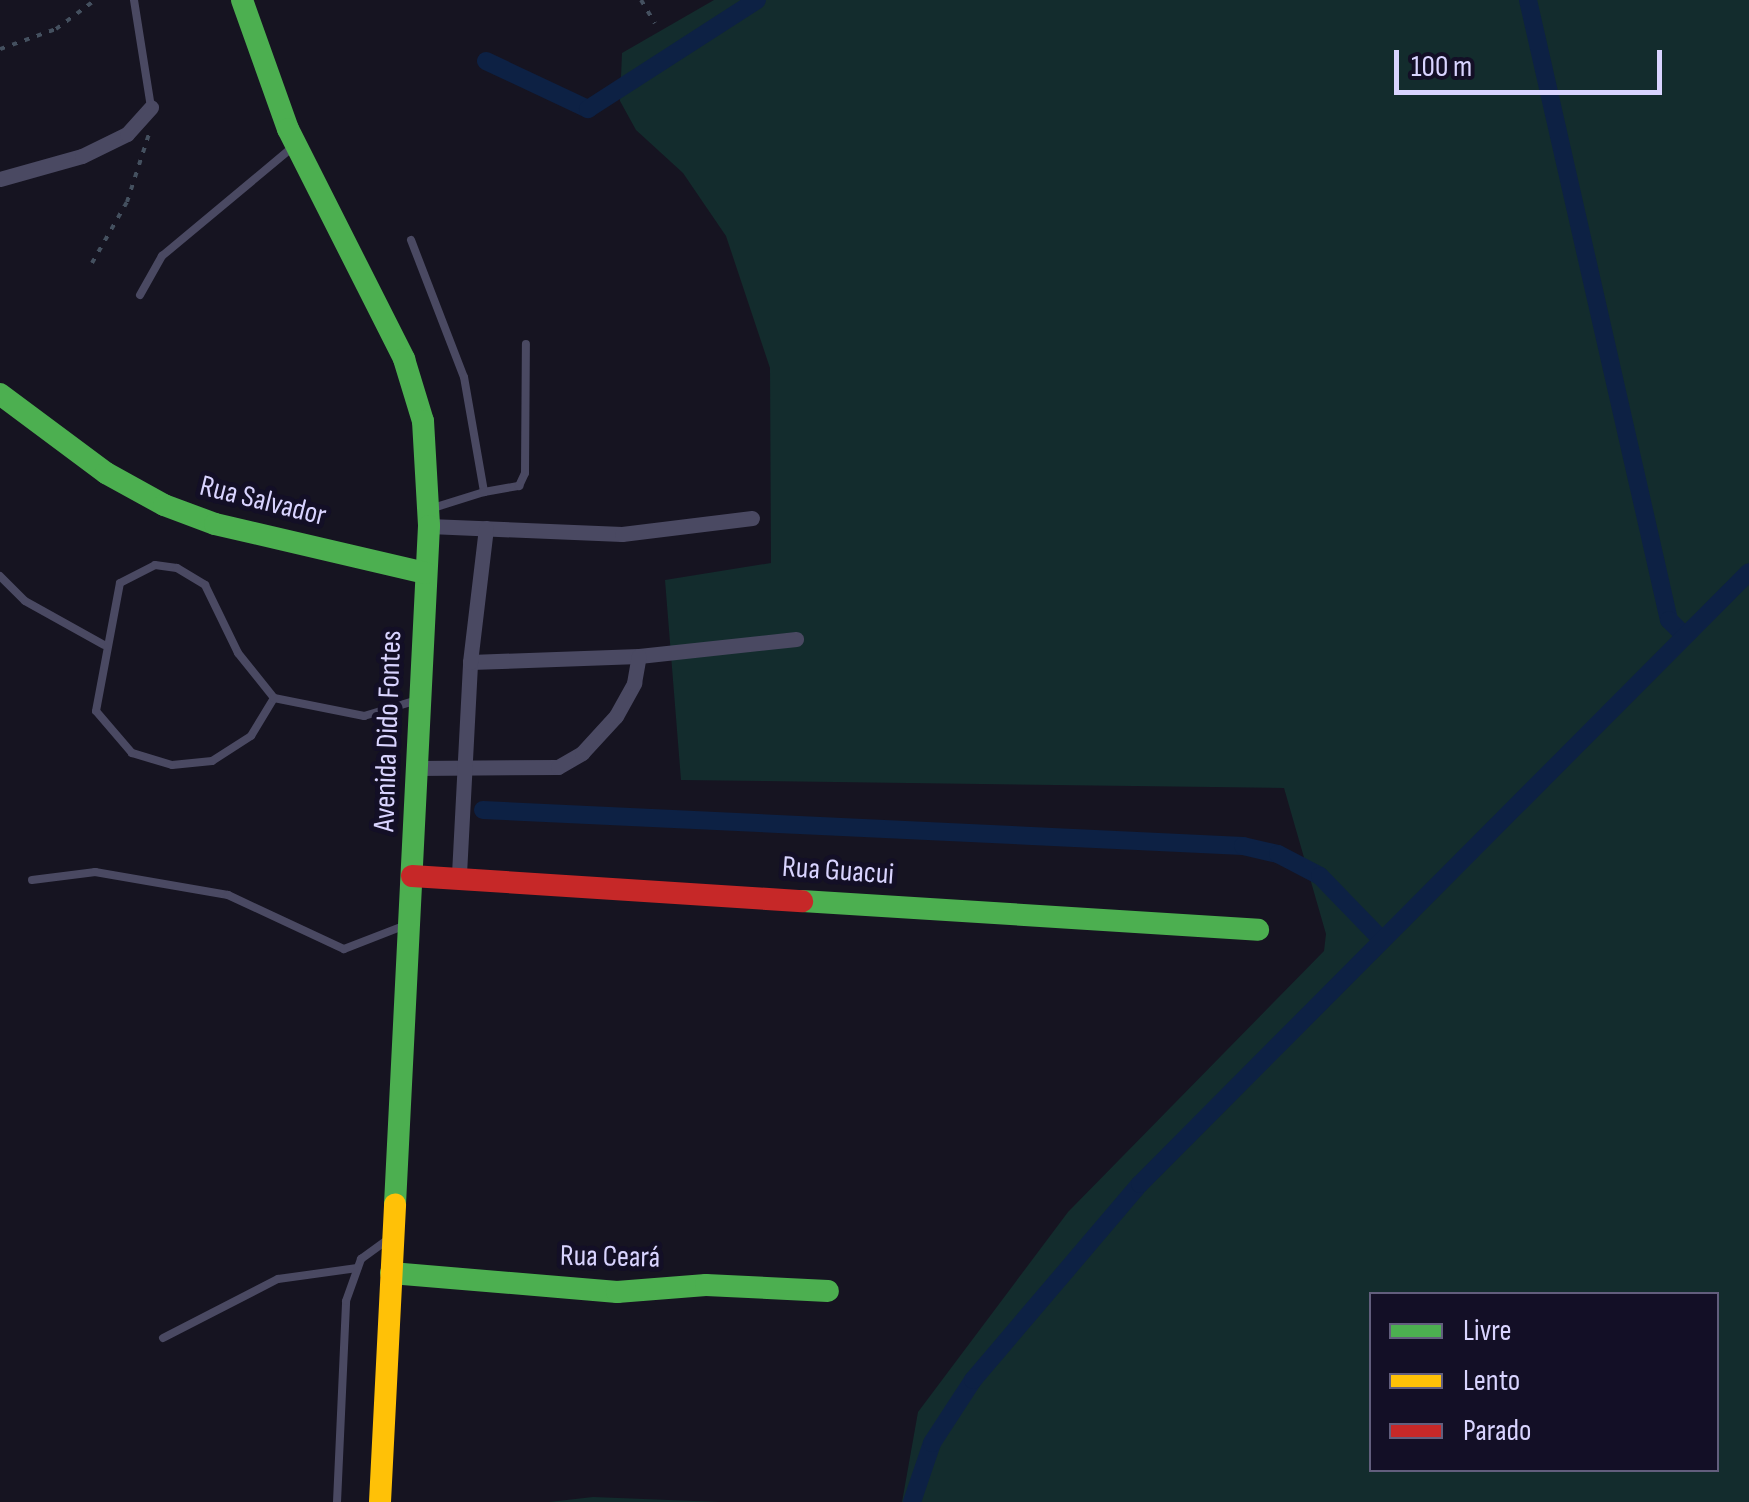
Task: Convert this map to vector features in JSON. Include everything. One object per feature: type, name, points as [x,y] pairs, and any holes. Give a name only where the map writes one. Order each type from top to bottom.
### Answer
[{"type":"street","name":"Avenida Dido Fontes","points":[[242,0],[258,58],[404,359],[423,421],[428,518],[380,1502]]},
{"type":"street","points":[[0,179],[82,156],[127,134],[152,106]]},
{"type":"street","name":"Rua Salvador","points":[[0,394],[106,473],[164,504],[215,524],[424,573]]},
{"type":"street","points":[[428,518],[486,528],[622,534],[752,518]]},
{"type":"street","points":[[459,874],[470,662],[486,528]]},
{"type":"street","points":[[470,662],[638,656],[796,639]]},
{"type":"street","points":[[416,768],[558,767],[582,753],[616,716],[634,683],[638,656]]},
{"type":"street","name":"Rua Guacui","points":[[412,876],[459,874],[1258,930]]},
{"type":"street","name":"Rua Ceará","points":[[391,1274],[617,1292],[706,1285],[828,1291]]},
{"type":"lane","points":[[134,0],[152,106]]},
{"type":"lane","points":[[140,296],[162,256],[297,144]]},
{"type":"lane","points":[[411,240],[464,377],[484,492]]},
{"type":"lane","points":[[428,518],[484,492],[519,486],[525,473],[526,344]]},
{"type":"lane","points":[[274,698],[264,723],[234,750],[190,766],[156,762],[117,741],[96,710],[104,645],[120,583],[156,565],[176,568],[205,585],[238,653],[274,698],[364,716],[419,699]]},
{"type":"lane","points":[[0,576],[25,601],[104,645]]},
{"type":"lane","points":[[32,880],[95,872],[228,895],[344,949],[410,923]]},
{"type":"lane","points":[[337,1502],[346,1301],[357,1268],[393,1237]]},
{"type":"lane","points":[[163,1338],[278,1279],[357,1268]]},
{"type":"path","points":[[0,50],[56,29],[95,0]]},
{"type":"path","points":[[641,0],[655,22]]},
{"type":"path","points":[[92,263],[128,202],[150,136],[152,106]]},
{"type":"green space","points":[[714,0],[1749,0],[1749,1502],[902,1502],[918,1412],[1068,1212],[1324,951],[1326,934],[1284,788],[681,780],[665,580],[771,563],[770,368],[726,236],[683,173],[636,130],[620,101],[622,53]]},
{"type":"green space","points":[[593,1497],[720,1502],[549,1502]]},
{"type":"waterway","points":[[486,61],[588,109],[757,0]]},
{"type":"waterway","points":[[1528,0],[1669,620],[1684,635]]},
{"type":"waterway","points":[[912,1502],[932,1443],[973,1380],[1140,1184],[1749,572]]},
{"type":"waterway","points":[[483,810],[1243,846],[1278,854],[1320,876],[1381,939]]},
{"type":"traffic: fast","points":[[242,0],[288,129],[404,359],[423,421],[429,526],[395,1204]]},
{"type":"traffic: fast","points":[[0,394],[106,473],[164,505],[215,524],[425,573]]},
{"type":"traffic: fast","points":[[802,901],[1258,930]]},
{"type":"traffic: fast","points":[[391,1273],[617,1292],[706,1285],[828,1291]]},
{"type":"traffic: slow","points":[[380,1502],[395,1204]]},
{"type":"traffic: jam","points":[[412,876],[802,901]]}]
